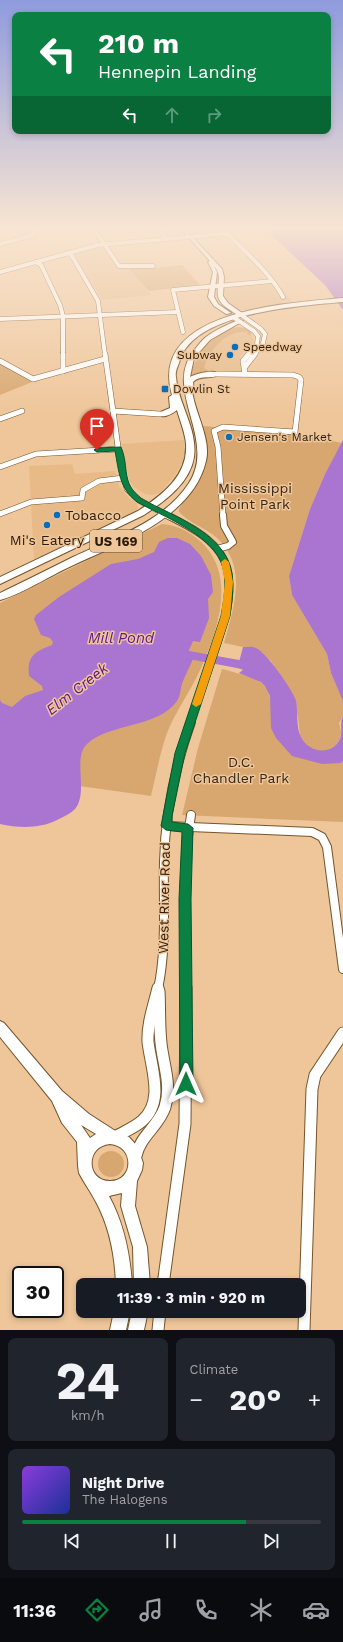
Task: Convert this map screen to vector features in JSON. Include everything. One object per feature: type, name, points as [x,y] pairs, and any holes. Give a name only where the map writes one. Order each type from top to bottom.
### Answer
[{"type":"highway","name":"US 169","points":[[0,597],[139,529],[164,514],[175,504],[195,480],[202,461],[201,441],[191,407],[185,381],[185,372],[191,358],[209,338],[242,318],[286,308],[343,300]]},
{"type":"highway","name":"US 169","points":[[0,581],[151,507],[167,494],[179,481],[186,470],[190,456],[190,440],[172,380],[174,362],[185,344],[206,329],[232,317],[242,318]]},
{"type":"highway","points":[[191,407],[193,401],[189,386],[190,380],[198,375],[217,374]]},
{"type":"highway","points":[[160,414],[171,412],[175,407],[170,386],[172,380]]},
{"type":"main road","points":[[211,291],[213,301],[232,317]]},
{"type":"main road","points":[[220,291],[219,294],[222,301],[242,318]]},
{"type":"main road","points":[[0,1027],[57,1096],[101,1132],[128,1144],[133,1150],[136,1161],[135,1171],[121,1186],[106,1189],[94,1184]]},
{"type":"main road","points":[[57,1096],[67,1118],[84,1140],[86,1171],[111,1212],[116,1225],[121,1246],[123,1278]]},
{"type":"main road","points":[[85,1158],[93,1144],[99,1140],[114,1137]]},
{"type":"main road","points":[[130,1178],[128,1206],[140,1247],[142,1278]]},
{"type":"main road","points":[[118,1330],[121,1318]]},
{"type":"main road","points":[[136,1330],[139,1318]]},
{"type":"street","points":[[54,291],[63,316],[63,371]]},
{"type":"street","name":"West River Road","points":[[93,291],[101,314],[105,359],[118,449],[127,489],[131,494],[151,507],[195,530],[217,549],[227,568],[229,582],[227,609],[180,753],[172,787],[166,826],[164,860],[164,944],[159,987],[161,1042],[168,1081],[168,1094],[163,1114],[137,1149],[136,1161]]},
{"type":"street","points":[[174,291],[172,292],[183,332]]},
{"type":"street","points":[[279,291],[282,297]]},
{"type":"street","points":[[0,319],[178,312]]},
{"type":"street","points":[[242,318],[258,336],[257,344],[244,359],[245,374]]},
{"type":"street","points":[[242,318],[263,330],[265,338],[263,346],[245,367]]},
{"type":"street","points":[[0,361],[32,379],[105,359]]},
{"type":"street","points":[[217,374],[298,376],[301,378],[295,432],[291,433],[223,427],[214,431],[218,446],[224,526],[233,542],[228,546],[217,549]]},
{"type":"street","points":[[0,419],[22,411]]},
{"type":"street","points":[[113,411],[160,414]]},
{"type":"street","points":[[0,467],[36,454],[118,449]]},
{"type":"street","points":[[0,514],[31,502],[82,498],[83,490],[93,482],[124,478]]},
{"type":"street","name":"West River Road","points":[[164,1278],[186,1110],[185,899],[188,828],[191,815]]},
{"type":"street","points":[[166,826],[312,832],[320,835],[325,840],[328,847],[343,969]]},
{"type":"street","name":"West River Road","points":[[114,1137],[142,1121],[152,1105],[155,1088],[149,1053],[149,1026],[159,987]]},
{"type":"street","points":[[304,1330],[312,1089],[315,1075],[343,1033]]},
{"type":"street","points":[[158,1330],[159,1318]]},
{"type":"shaded area","points":[[96,291],[148,291],[151,295],[102,300]]},
{"type":"shaded area","points":[[284,291],[292,302],[248,310],[238,310],[227,301],[224,292]]},
{"type":"shaded area","points":[[234,328],[250,330],[254,341],[250,349],[244,352],[240,357],[242,371],[192,375],[193,366],[200,352],[213,340]]},
{"type":"shaded area","points":[[184,440],[185,454],[182,464],[176,474],[160,493],[152,495],[145,494],[134,487],[129,480],[121,444]]},
{"type":"shaded area","points":[[72,464],[75,474],[115,471],[119,486],[130,499],[137,503],[138,509],[136,512],[34,560],[29,466]]},
{"type":"green space","points":[[238,327],[246,328],[252,333],[250,335],[247,334],[248,332],[241,332],[227,337],[215,347],[204,368],[212,373],[190,375],[197,359],[214,338],[230,329]]},
{"type":"green space","points":[[0,363],[32,382],[0,395]]},
{"type":"green space","name":"Mississippi Point Park","points":[[203,426],[299,434],[342,443],[325,474],[310,509],[289,576],[292,595],[327,654],[331,673],[343,700],[343,716],[339,723],[341,732],[340,739],[335,746],[326,751],[318,751],[306,746],[300,736],[298,717],[291,691],[270,660],[251,647],[224,643],[236,588],[233,562],[227,549],[217,538],[179,512],[179,509],[204,471],[207,453]]},
{"type":"green space","name":"Mill Pond","points":[[162,524],[174,526],[186,531],[206,547],[215,560],[220,575],[221,591],[220,607],[213,639],[197,676],[167,733],[151,796],[0,775],[0,603]]},
{"type":"green space","name":"D.C. Chandler Park","points":[[222,669],[251,677],[265,686],[270,697],[276,738],[341,763],[343,761],[343,822],[182,815],[198,748]]},
{"type":"green space","points":[[111,1151],[120,1155],[124,1164],[120,1173],[111,1177],[102,1173],[98,1164],[102,1155]]},
{"type":"water","points":[[329,291],[343,291],[343,310]]},
{"type":"water","points":[[343,440],[343,701],[331,673],[327,654],[292,595],[289,576],[310,509],[325,474]]},
{"type":"water","name":"Mill Pond","points":[[168,538],[177,538],[190,544],[201,556],[211,575],[213,592],[208,599],[209,618],[200,642],[193,641],[186,657],[193,659],[181,686],[177,701],[169,710],[158,716],[108,732],[96,737],[87,744],[83,750],[81,758],[81,794],[79,802],[75,809],[64,817],[43,825],[29,827],[0,824],[0,700],[2,703],[12,707],[25,696],[43,690],[42,686],[29,676],[29,664],[36,653],[52,645],[53,642],[50,638],[41,635],[34,619],[36,615],[59,597],[111,564],[138,559],[154,552],[159,542]]},
{"type":"water","points":[[243,647],[253,647],[260,651],[272,663],[285,681],[296,701],[299,733],[304,742],[309,746],[314,749],[326,750],[336,745],[341,736],[341,722],[343,716],[343,761],[341,763],[322,764],[292,756],[276,738],[271,728],[270,696],[265,686],[261,682],[239,673],[244,669],[238,666]]},
{"type":"waterway","name":"Elm Creek","points":[[169,654],[178,653],[239,664],[255,669]]},
{"type":"slow traffic","points":[[196,704],[226,616],[229,597],[229,582],[225,562]]},
{"type":"place","name":"Speedway","points":[[235,347]]},
{"type":"place","name":"Subway","points":[[230,355]]},
{"type":"place","name":"Dowlin St","points":[[165,389]]},
{"type":"place","name":"Jensen's Market","points":[[229,437]]},
{"type":"place","name":"Tobacco","points":[[57,515]]},
{"type":"place","name":"Mi's Eatery","points":[[47,525]]},
{"type":"route","points":[[97,450],[118,449],[124,482],[131,494],[202,534],[221,555],[228,573],[229,597],[226,616],[180,753],[172,787],[166,826],[188,828],[185,899],[186,1084]]}]
